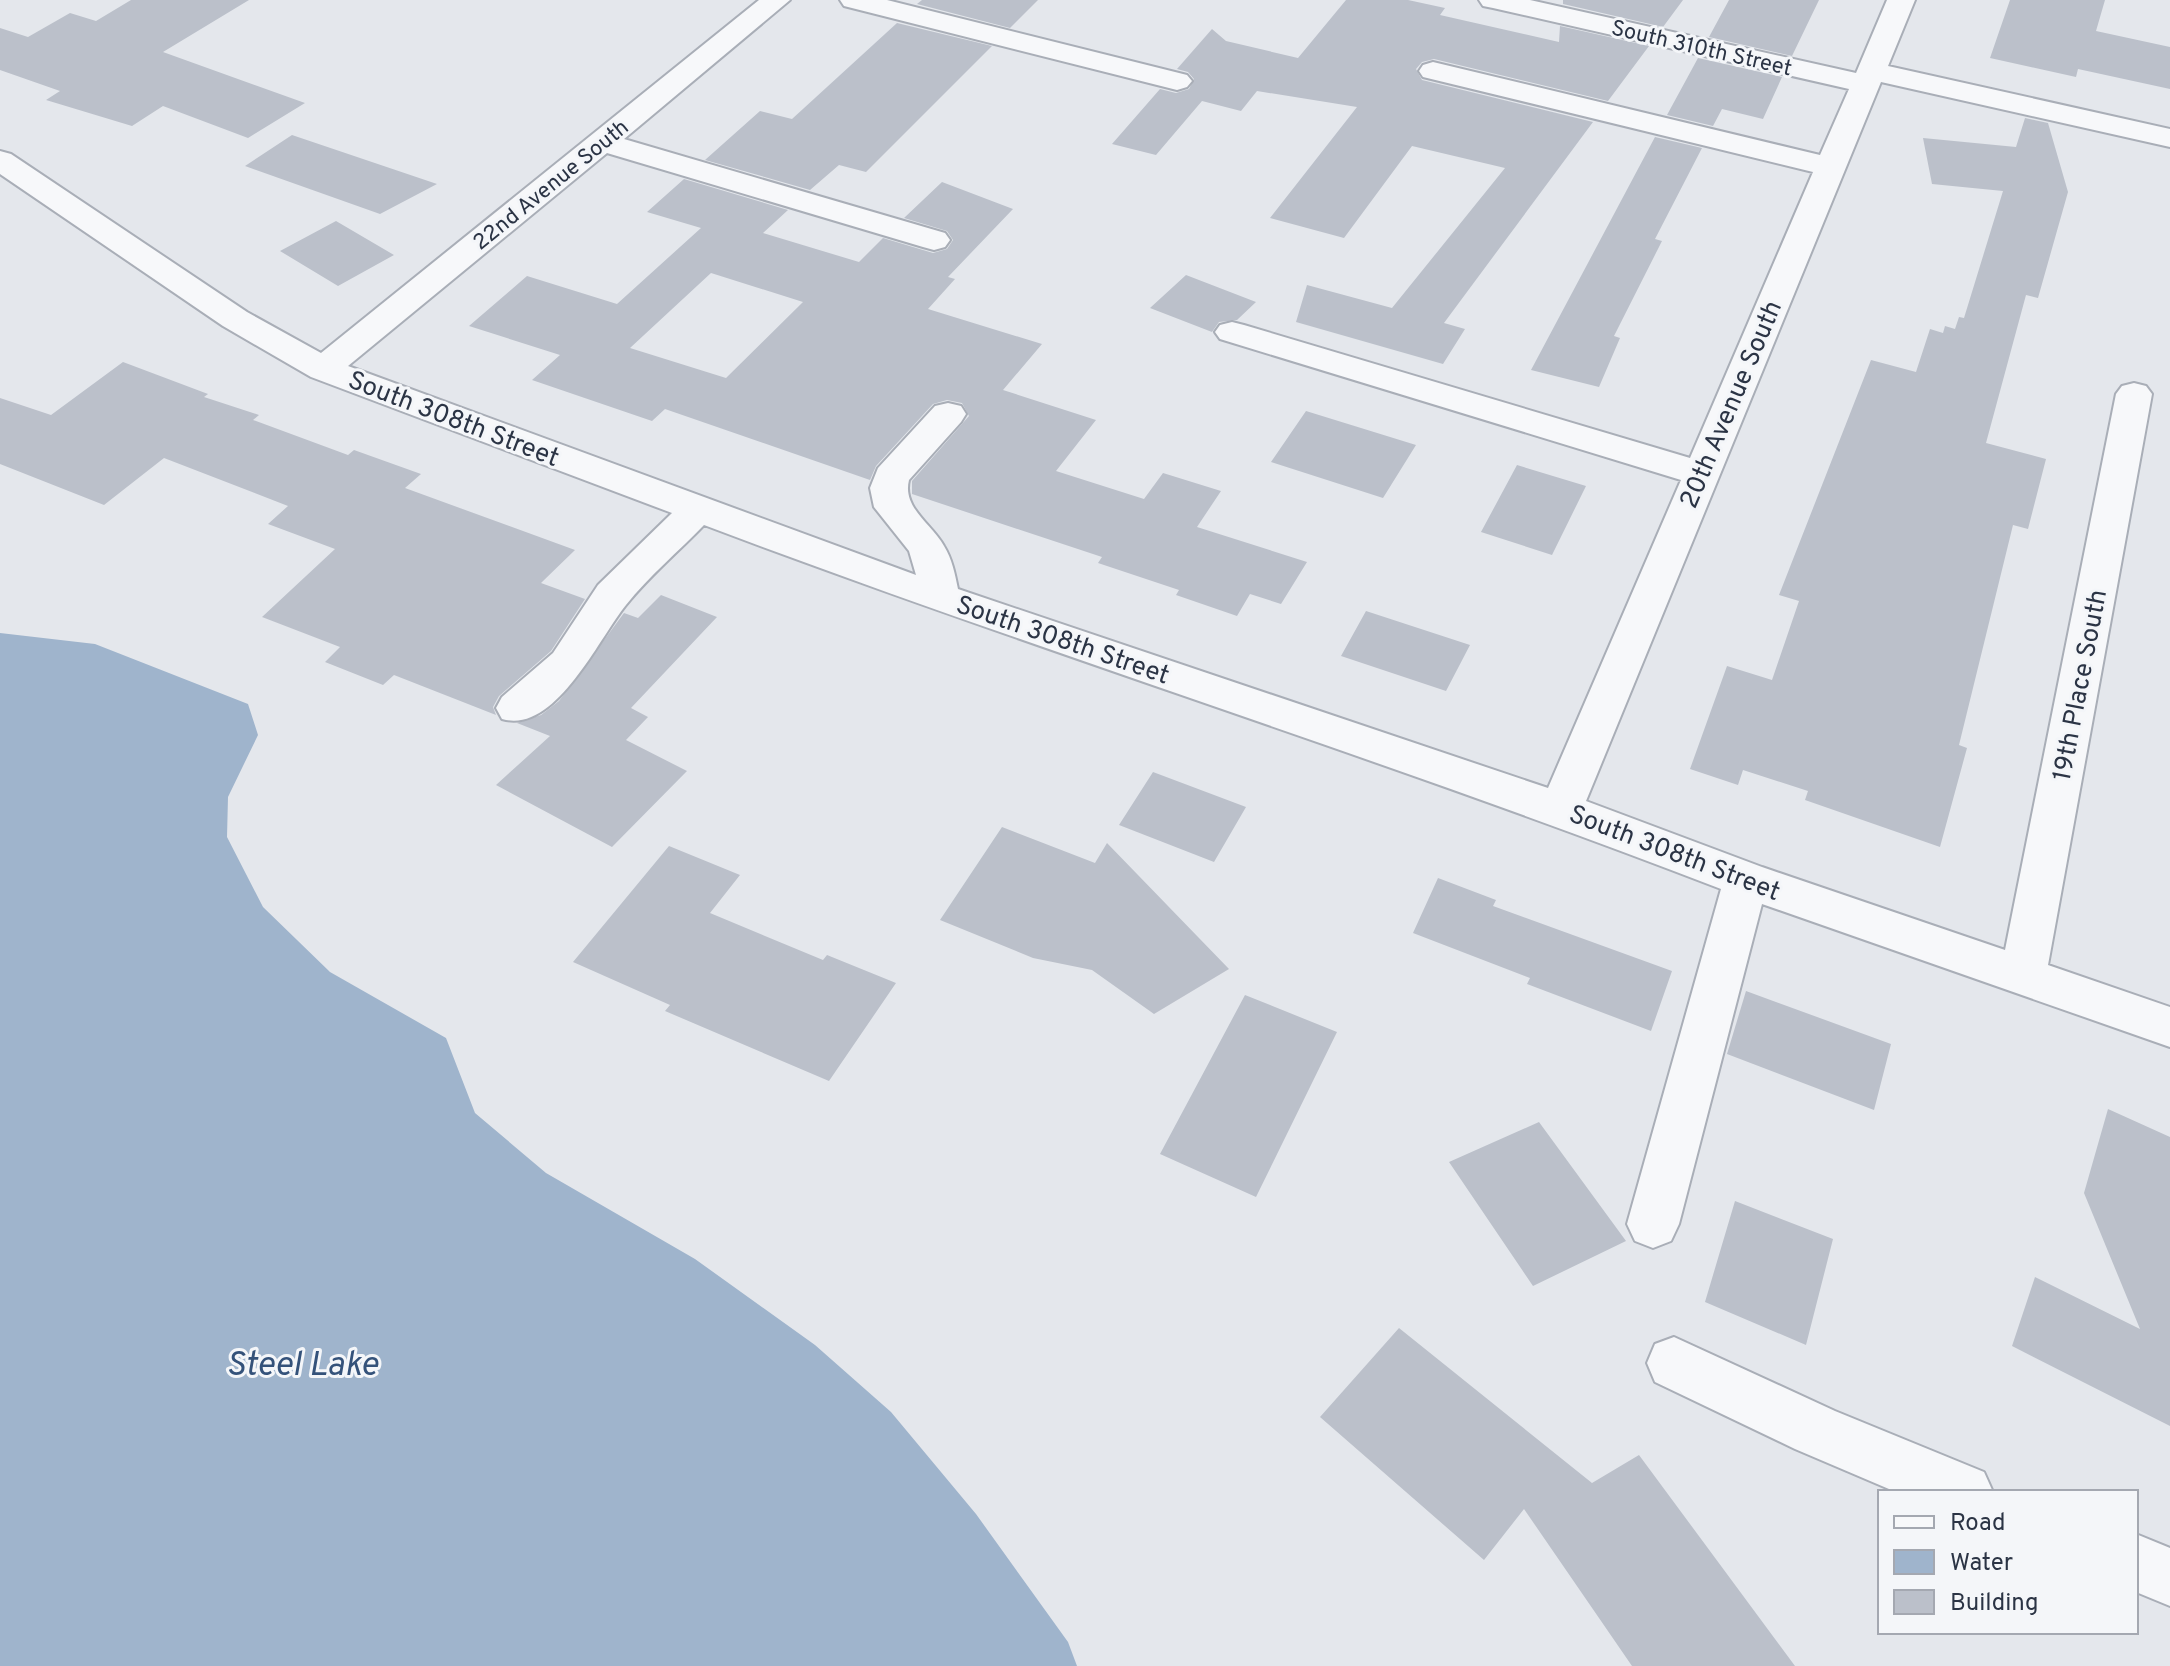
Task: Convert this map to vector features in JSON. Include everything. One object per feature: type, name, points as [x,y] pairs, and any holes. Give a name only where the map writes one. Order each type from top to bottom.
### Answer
[{"type":"street","name":"22nd Avenue South","points":[[323,369],[776,0]]},
{"type":"street","points":[[854,0],[1177,81]]},
{"type":"street","name":"South 310th Street","points":[[1493,0],[1870,72],[2170,138]]},
{"type":"street","points":[[1586,0],[1804,51],[1870,72]]},
{"type":"street","name":"20th Avenue South","points":[[1561,809],[1901,0]]},
{"type":"street","points":[[1433,71],[1831,167]]},
{"type":"street","points":[[602,142],[934,240]]},
{"type":"street","name":"South 308th Street","points":[[0,160],[235,319],[323,369],[940,597],[1561,809],[1746,880],[2170,1027]]},
{"type":"street","points":[[1232,332],[1701,474]]},
{"type":"street","name":"19th Place South","points":[[2023,976],[2134,394]]},
{"type":"street","points":[[940,597],[925,547],[890,504],[886,488],[891,477],[948,414]]},
{"type":"street","points":[[517,708],[567,663],[612,595],[698,509]]},
{"type":"street","points":[[1653,1224],[1746,880]]},
{"type":"street","points":[[1674,1363],[1815,1430],[1959,1490]]},
{"type":"street","points":[[2138,1564],[2170,1577]]},
{"type":"water","name":"Steel Lake","points":[[0,633],[95,644],[248,704],[258,735],[228,797],[227,837],[263,907],[330,972],[446,1038],[475,1113],[546,1173],[695,1259],[815,1345],[891,1412],[976,1514],[1068,1642],[1077,1666],[0,1666]]},
{"type":"building","points":[[131,0],[249,0],[163,52],[305,103],[248,138],[163,106],[132,126],[46,100],[60,91],[0,70],[0,28],[28,37],[70,13],[96,21]]},
{"type":"building","points":[[922,0],[1038,0],[1010,28],[917,4]]},
{"type":"building","points":[[1346,0],[1408,0],[1445,8],[1440,15],[1559,42],[1560,26],[1649,46],[1608,101],[1434,59],[1422,62],[1416,69],[1422,80],[1593,122],[1444,323],[1465,329],[1443,364],[1296,322],[1307,285],[1392,308],[1505,168],[1412,146],[1344,238],[1270,218],[1357,107],[1257,91],[1241,111],[1202,101],[1156,155],[1112,144],[1160,89],[1176,93],[1189,89],[1194,79],[1188,72],[1177,69],[1212,29],[1226,41],[1298,58]]},
{"type":"building","points":[[1563,0],[1683,0],[1663,27],[1563,4]]},
{"type":"building","points":[[1729,0],[1819,0],[1792,56],[1709,37]]},
{"type":"building","points":[[2010,0],[2105,0],[2096,31],[2170,47],[2170,89],[2078,69],[2076,77],[1990,58]]},
{"type":"building","points":[[897,23],[992,46],[866,172],[839,165],[810,190],[705,160],[760,111],[792,119]]},
{"type":"building","points":[[1698,58],[1782,77],[1763,119],[1722,109],[1713,126],[1667,115]]},
{"type":"building","points":[[2025,118],[2048,123],[2068,192],[2038,298],[2026,295],[1986,443],[2046,459],[2028,529],[2013,525],[1959,745],[1967,748],[1940,847],[1805,800],[1808,791],[1743,770],[1738,785],[1690,769],[1727,666],[1772,680],[1799,601],[1779,595],[1871,360],[1916,372],[1930,329],[1943,333],[1945,326],[1955,329],[1959,317],[1964,318],[2003,191],[1932,184],[1923,138],[2016,147]]},
{"type":"building","points":[[292,135],[437,184],[380,214],[245,166]]},
{"type":"building","points":[[1655,137],[1702,148],[1655,239],[1662,241],[1614,336],[1620,338],[1599,387],[1531,370]]},
{"type":"building","points":[[684,179],[788,210],[763,233],[859,262],[883,238],[933,253],[947,249],[953,240],[947,231],[904,218],[942,182],[1013,209],[948,277],[955,279],[928,309],[1042,344],[1003,390],[1096,420],[1056,471],[1144,499],[1163,473],[1221,491],[1197,527],[1307,562],[1281,604],[1250,594],[1237,616],[1176,595],[1179,590],[1098,563],[1102,557],[912,494],[912,481],[969,416],[962,403],[947,400],[933,404],[876,466],[870,480],[665,409],[652,421],[532,380],[560,355],[469,326],[527,276],[617,304],[701,228],[647,212]],"holes":[[[711,273],[803,302],[726,378],[630,348]]]},
{"type":"building","points":[[336,221],[394,255],[338,286],[280,251]]},
{"type":"building","points":[[1186,275],[1256,302],[1237,320],[1219,322],[1212,332],[1150,308]]},
{"type":"building","points":[[123,362],[208,394],[204,397],[259,415],[253,420],[348,455],[354,450],[421,474],[405,488],[575,550],[541,583],[585,599],[551,651],[499,696],[493,707],[496,715],[394,675],[383,685],[325,662],[340,647],[262,617],[335,549],[268,524],[288,506],[164,458],[104,505],[0,464],[0,398],[51,415]]},
{"type":"building","points":[[1306,411],[1416,445],[1383,498],[1271,462]]},
{"type":"building","points":[[1517,465],[1586,486],[1552,555],[1481,532]]},
{"type":"building","points":[[661,595],[717,617],[631,708],[648,717],[626,740],[687,771],[612,847],[496,785],[550,736],[517,723],[541,715],[559,701],[624,613],[638,618]]},
{"type":"building","points":[[1366,611],[1470,645],[1446,691],[1341,656]]},
{"type":"building","points":[[1153,772],[1246,807],[1214,862],[1119,825]]},
{"type":"building","points":[[1002,827],[1095,863],[1107,843],[1229,969],[1154,1014],[1092,970],[1033,958],[940,920]]},
{"type":"building","points":[[669,846],[740,875],[710,913],[823,960],[827,955],[896,983],[829,1081],[665,1011],[670,1005],[573,962]]},
{"type":"building","points":[[1438,878],[1496,900],[1493,906],[1672,971],[1651,1031],[1527,984],[1530,978],[1413,933]]},
{"type":"building","points":[[1746,991],[1891,1044],[1874,1110],[1727,1054]]},
{"type":"building","points":[[1245,995],[1337,1032],[1256,1197],[1160,1154]]},
{"type":"building","points":[[2108,1109],[2170,1137],[2170,1426],[2012,1346],[2035,1277],[2140,1329],[2084,1193]]},
{"type":"building","points":[[1539,1122],[1626,1241],[1533,1286],[1449,1162]]},
{"type":"building","points":[[1735,1201],[1833,1239],[1806,1345],[1705,1302]]},
{"type":"building","points":[[1399,1328],[1592,1483],[1639,1455],[1795,1666],[1632,1666],[1524,1509],[1484,1560],[1320,1417]]}]
